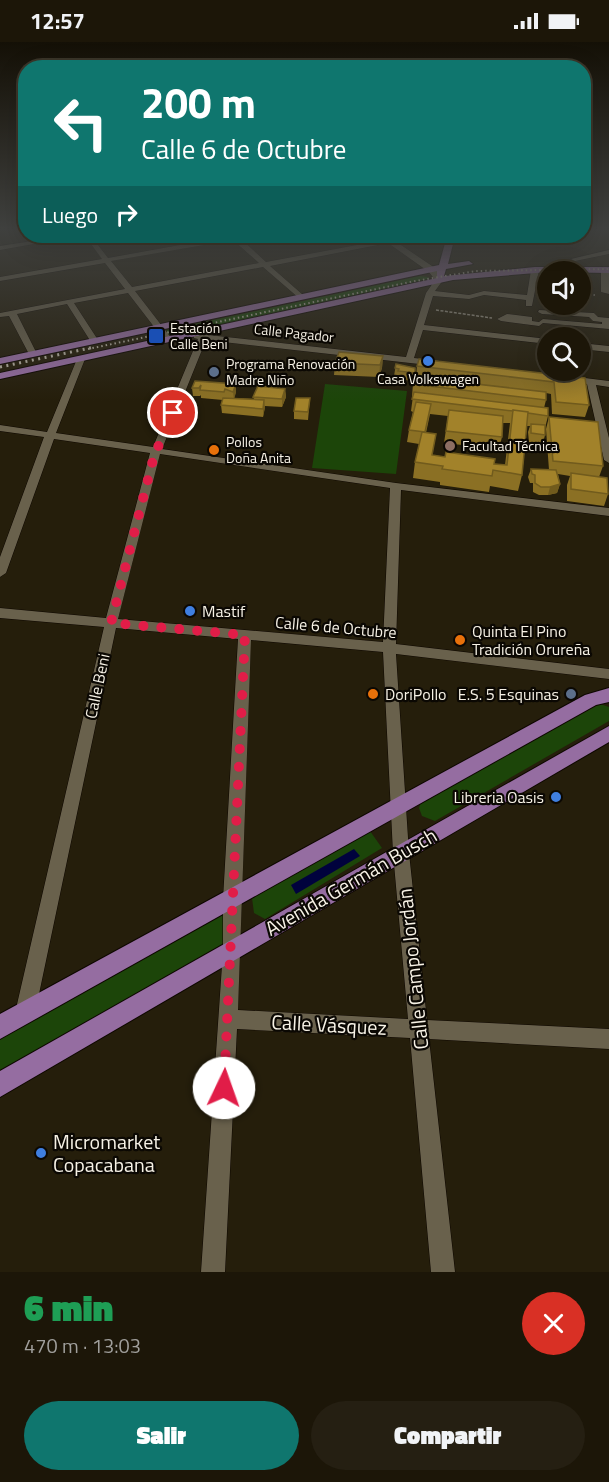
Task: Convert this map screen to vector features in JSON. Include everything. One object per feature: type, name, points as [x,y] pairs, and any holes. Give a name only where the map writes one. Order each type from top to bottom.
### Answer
[{"type":"main road","points":[[0,361],[352,286]]},
{"type":"main road","points":[[0,376],[168,339],[204,334],[411,286]]},
{"type":"main road","points":[[0,1027],[591,700],[609,695]]},
{"type":"main road","name":"Avenida Germán Busch","points":[[0,1085],[609,733]]},
{"type":"street","points":[[126,286],[168,339]]},
{"type":"street","points":[[0,315],[148,286]]},
{"type":"street","points":[[288,286],[300,297]]},
{"type":"street","points":[[409,360],[430,293],[435,286]]},
{"type":"street","points":[[529,316],[532,286]]},
{"type":"street","points":[[430,293],[469,297],[484,293],[530,298]]},
{"type":"street","points":[[69,301],[94,340]]},
{"type":"street","points":[[12,313],[33,354]]},
{"type":"street","points":[[501,319],[507,316],[529,316],[541,320]]},
{"type":"street","points":[[501,319],[541,320],[606,327],[608,320]]},
{"type":"street","points":[[541,320],[542,327]]},
{"type":"street","points":[[419,327],[537,340]]},
{"type":"street","name":"Calle Pagador","points":[[204,334],[443,364]]},
{"type":"street","name":"Calle Beni","points":[[25,1013],[111,623],[156,453],[204,334]]},
{"type":"street","points":[[591,347],[609,349]]},
{"type":"street","points":[[0,573],[81,359]]},
{"type":"street","points":[[582,381],[609,384]]},
{"type":"street","points":[[591,382],[609,460]]},
{"type":"street","points":[[0,428],[49,439]]},
{"type":"street","points":[[0,435],[156,453],[609,518]]},
{"type":"street","points":[[396,489],[609,512]]},
{"type":"street","name":"Calle Campo Jordán","points":[[396,489],[389,648],[401,853],[443,1272]]},
{"type":"street","name":"Calle 6 de Octubre","points":[[0,613],[389,648],[605,675]]},
{"type":"street","points":[[213,1272],[229,1019],[232,898],[245,635]]},
{"type":"street","name":"Calle Vásquez","points":[[229,1019],[609,1039]]},
{"type":"path","points":[[591,295],[595,296],[596,291],[607,292]]},
{"type":"path","points":[[425,309],[501,319]]},
{"type":"green space","points":[[371,286],[401,286],[169,337],[167,330]]},
{"type":"green space","points":[[325,384],[407,391],[396,474],[312,468]]},
{"type":"green space","points":[[600,704],[609,707],[609,721],[435,821],[422,816],[419,808],[421,802]]},
{"type":"green space","points":[[370,831],[382,848],[265,919],[254,913],[252,898]]},
{"type":"green space","points":[[226,913],[226,944],[0,1076],[0,1038]]},
{"type":"shaded area","points":[[354,849],[360,856],[296,894],[291,885]]},
{"type":"building","points":[[339,352],[383,356],[380,365],[335,363]]},
{"type":"building","points":[[419,359],[537,373],[537,380],[417,366]]},
{"type":"building","points":[[396,364],[415,368],[415,373],[398,371],[399,369],[395,368]]},
{"type":"building","points":[[415,377],[546,392],[546,400],[413,384]]},
{"type":"building","points":[[195,381],[236,384],[233,392],[225,389],[224,392],[200,390],[201,385],[199,388],[192,388]]},
{"type":"building","points":[[545,381],[585,381],[589,405],[556,402],[554,382]]},
{"type":"building","points":[[258,386],[285,389],[282,399],[253,397]]},
{"type":"building","points":[[414,392],[548,408],[548,416],[412,399]]},
{"type":"building","points":[[223,398],[264,400],[263,409],[221,405]]},
{"type":"building","points":[[296,398],[310,398],[308,412],[294,411]]},
{"type":"building","points":[[416,402],[431,404],[425,432],[409,430]]},
{"type":"building","points":[[449,410],[503,416],[502,437],[446,431]]},
{"type":"building","points":[[513,410],[528,412],[522,475],[493,470],[492,476],[442,469],[443,466],[415,462],[422,432],[436,434],[432,455],[445,457],[446,452],[495,459],[494,464],[507,465]]},
{"type":"building","points":[[549,417],[598,422],[603,466],[553,461]]},
{"type":"building","points":[[531,424],[545,425],[545,435],[531,433]]},
{"type":"building","points":[[531,469],[556,470],[560,484],[541,487],[535,483],[535,475],[532,474]]},
{"type":"building","points":[[571,473],[607,478],[608,494],[571,489]]},
{"type":"railway","points":[[88,349],[389,286]]},
{"type":"railway","points":[[0,367],[95,347]]},
{"type":"place","name":"Estación Calle Beni","points":[[156,336]]},
{"type":"place","name":"Casa Volkswagen","points":[[428,361]]},
{"type":"place","name":"Programa Renovación Madre Niño","points":[[214,372]]},
{"type":"place","name":"Facultad Técnica","points":[[450,446]]},
{"type":"place","name":"Pollos Doña Anita","points":[[214,450]]},
{"type":"place","name":"Mastif","points":[[190,611]]},
{"type":"place","name":"Quinta El Pino Tradición Orureña","points":[[460,640]]},
{"type":"place","name":"DoriPollo","points":[[373,694]]},
{"type":"place","name":"E.S. 5 Esquinas","points":[[571,694]]},
{"type":"place","name":"Libreria Oasis","points":[[556,797]]},
{"type":"place","name":"Micromarket Copacabana","points":[[41,1153]]},
{"type":"route","points":[[173,413],[154,456],[111,623],[245,635],[224,1088]]}]
